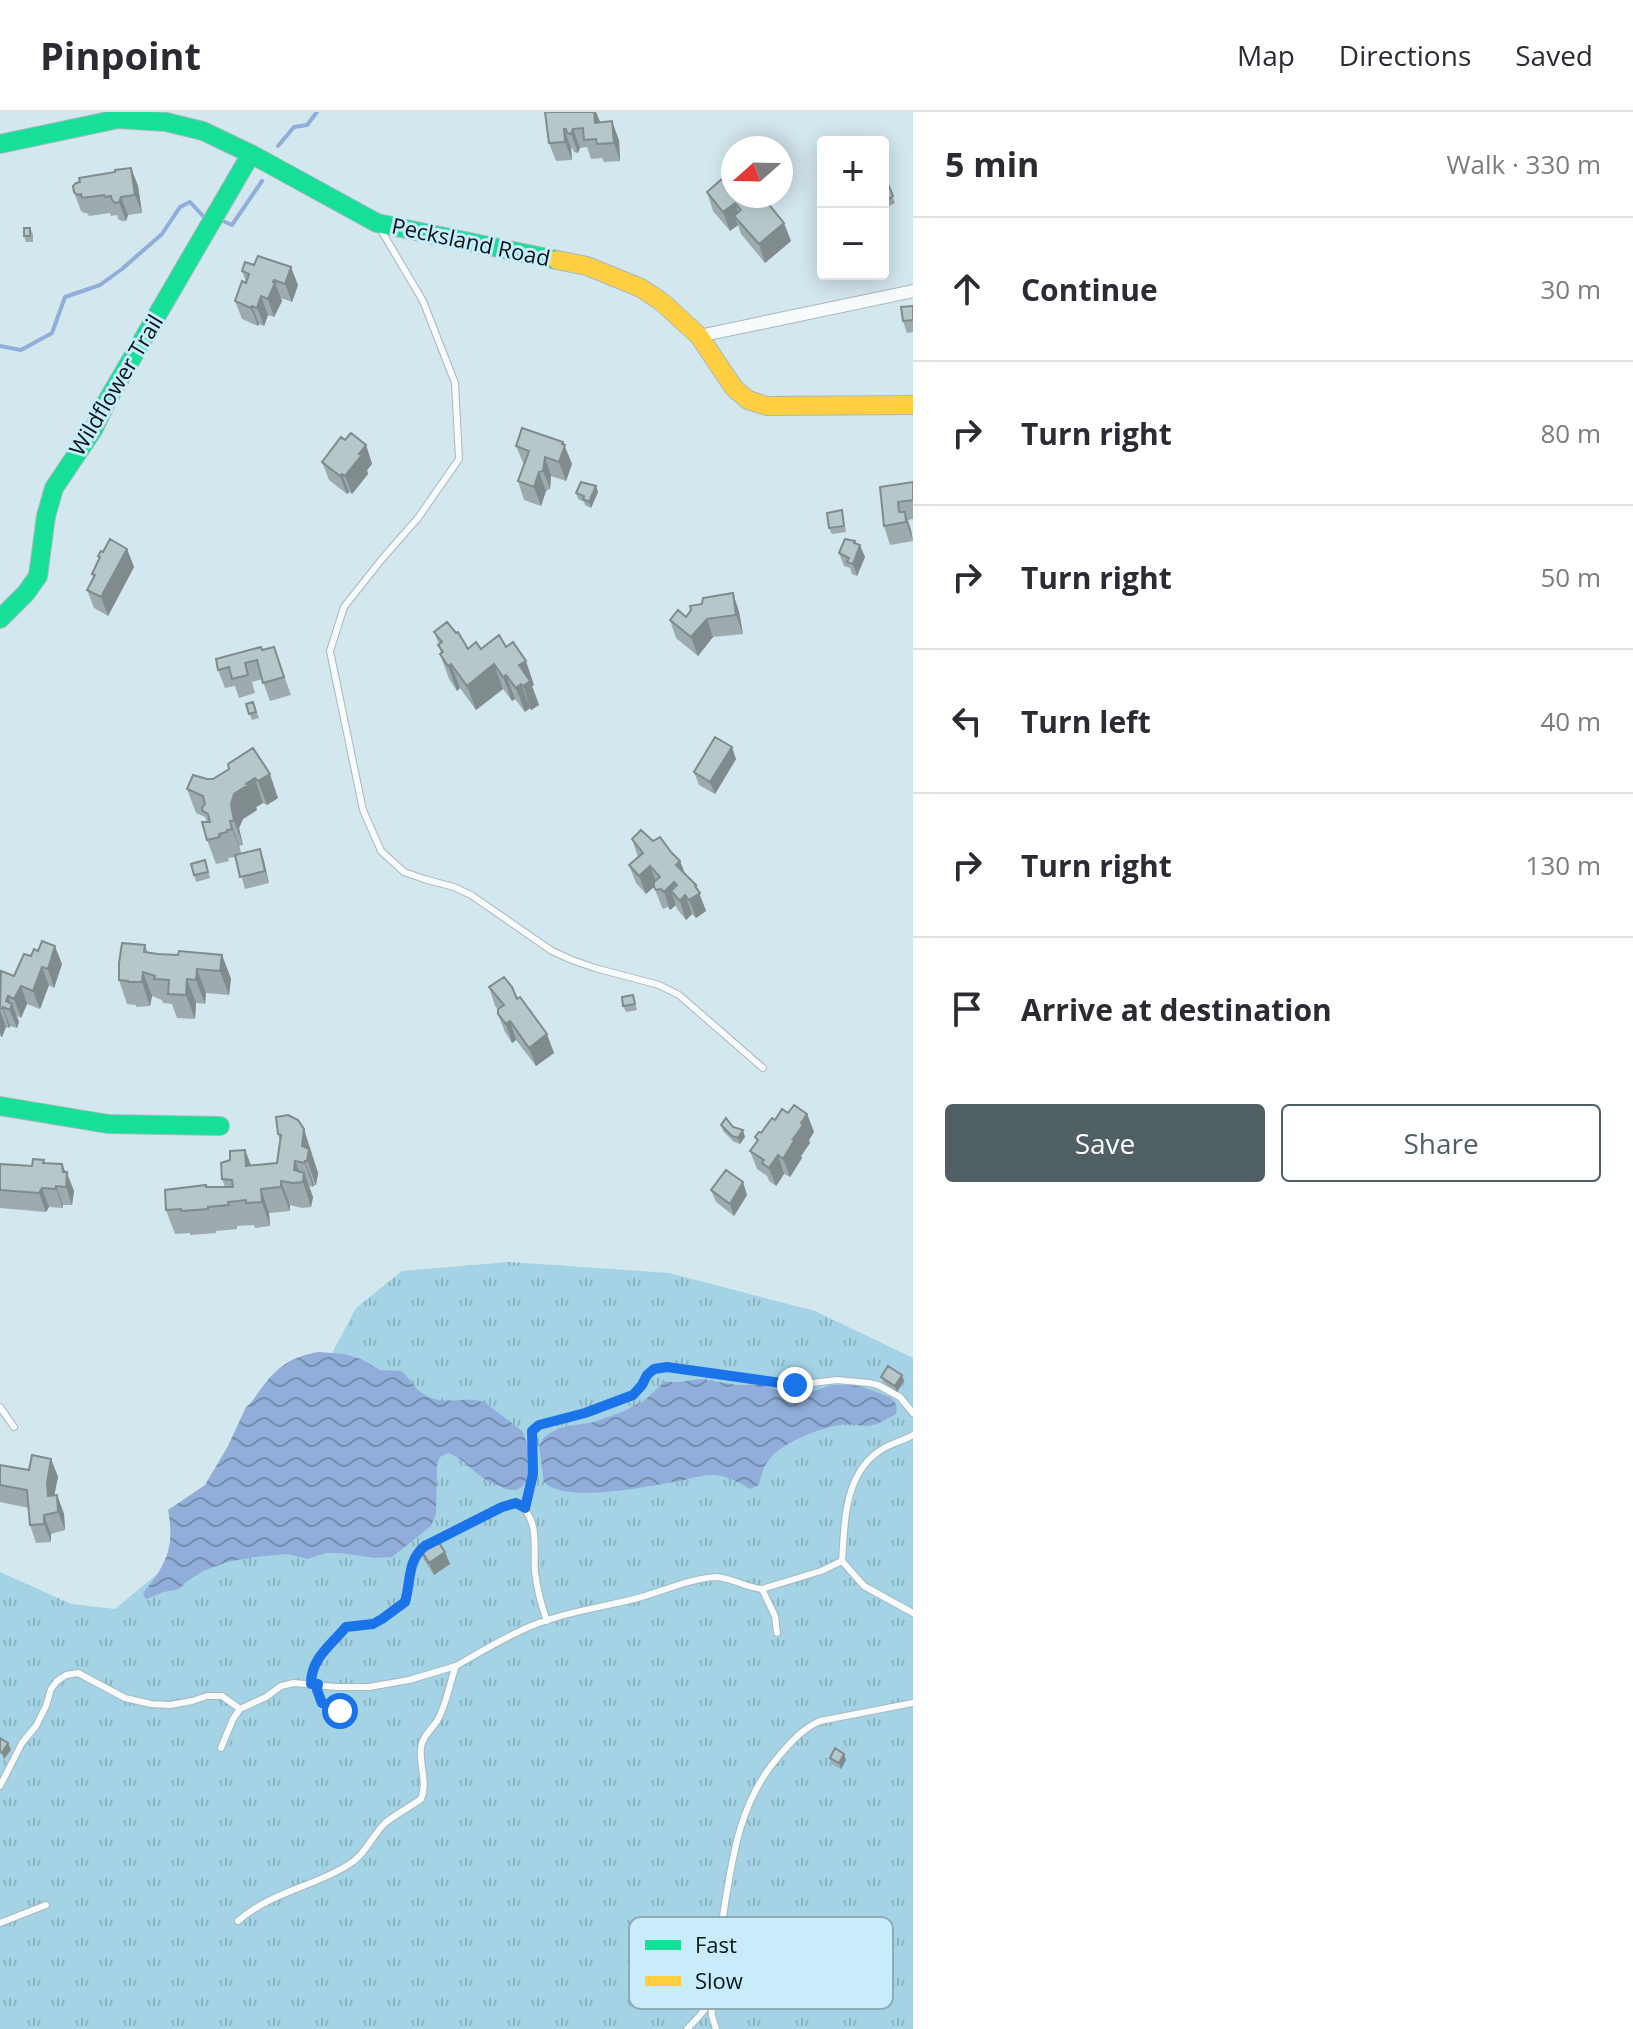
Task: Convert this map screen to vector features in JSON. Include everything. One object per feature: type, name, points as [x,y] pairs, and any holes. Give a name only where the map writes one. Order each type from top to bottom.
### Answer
[{"type":"street","name":"Pecksland Road","points":[[0,144],[118,119],[165,117],[251,154],[377,223],[587,266],[641,288],[662,302],[699,336],[734,388],[748,400],[767,406],[913,405]]},
{"type":"street","name":"Wildflower Trail","points":[[0,619],[38,576],[46,516],[54,488],[93,430],[251,154]]},
{"type":"street","points":[[699,336],[913,291]]},
{"type":"street","points":[[0,1106],[108,1124],[220,1126]]},
{"type":"lane","points":[[377,223],[423,301],[455,383],[459,459],[418,518],[344,607],[330,651],[363,810],[381,851],[404,872],[471,895],[552,951],[595,968],[659,985],[679,995],[763,1068]]},
{"type":"lane","points":[[547,1621],[536,1574],[535,1533],[525,1508],[533,1474],[532,1431],[539,1425],[585,1413],[633,1395],[654,1369],[667,1367],[795,1385],[837,1380],[869,1383],[900,1397],[913,1413]]},
{"type":"lane","points":[[0,1407],[14,1427]]},
{"type":"lane","points":[[913,1435],[883,1448],[854,1480],[847,1504],[842,1561],[864,1586],[913,1613]]},
{"type":"lane","points":[[322,1703],[311,1673],[317,1658],[346,1627],[373,1624],[405,1602],[413,1561],[418,1552],[502,1507],[516,1503],[525,1508]]},
{"type":"lane","points":[[221,1748],[240,1709],[281,1686],[294,1683],[369,1687],[409,1680],[456,1666],[547,1621],[704,1579],[720,1577],[762,1589],[821,1571],[842,1561]]},
{"type":"lane","points":[[762,1589],[775,1616],[777,1633]]},
{"type":"lane","points":[[238,1921],[260,1905],[351,1863],[371,1843],[379,1829],[421,1799],[424,1785],[421,1745],[445,1705],[456,1666]]},
{"type":"lane","points":[[0,1786],[22,1743],[36,1726],[51,1689],[66,1675],[78,1673],[125,1698],[151,1704],[170,1705],[207,1696],[222,1696],[240,1709]]},
{"type":"lane","points":[[722,1917],[742,1817],[769,1767],[806,1727],[820,1721],[913,1703]]},
{"type":"lane","points":[[0,1923],[46,1905]]},
{"type":"lane","points":[[687,2029],[704,2009]]},
{"type":"lane","points":[[712,2009],[716,2029]]},
{"type":"green space","points":[[509,1262],[669,1273],[815,1311],[913,1358],[913,2029],[0,2029],[0,1572],[71,1604],[115,1609],[191,1546],[330,1357],[356,1308],[402,1271]]},
{"type":"water","points":[[319,1352],[361,1359],[380,1370],[401,1371],[418,1390],[432,1398],[484,1402],[522,1431],[529,1456],[525,1483],[512,1490],[504,1488],[485,1479],[448,1453],[440,1457],[437,1464],[436,1514],[431,1526],[392,1557],[326,1553],[307,1559],[287,1554],[255,1557],[227,1562],[203,1571],[179,1589],[146,1599],[143,1594],[160,1570],[169,1546],[168,1510],[205,1485],[246,1407],[269,1379],[288,1363]]},
{"type":"water","points":[[700,1379],[737,1385],[762,1385],[778,1390],[813,1391],[832,1385],[858,1385],[890,1397],[897,1411],[882,1422],[867,1426],[833,1426],[795,1441],[772,1456],[759,1485],[750,1489],[729,1478],[712,1475],[590,1493],[555,1489],[544,1482],[539,1446],[544,1437],[559,1428],[594,1422],[622,1412],[644,1401],[664,1382]]},
{"type":"building","points":[[545,112],[594,112],[595,123],[612,121],[614,143],[597,144],[596,139],[584,140],[583,128],[573,129],[571,134],[564,129],[565,142],[549,143]]},
{"type":"building","points":[[131,168],[135,195],[121,197],[119,202],[115,203],[111,196],[104,195],[82,198],[81,194],[74,192],[73,186],[80,182],[79,178]]},
{"type":"building","points":[[721,180],[721,208],[728,208],[723,212],[707,192]]},
{"type":"building","points":[[739,208],[772,208],[784,223],[759,244],[734,216],[741,210]]},
{"type":"building","points":[[24,228],[30,228],[30,236],[24,236]]},
{"type":"building","points":[[258,256],[291,267],[285,284],[274,280],[268,299],[261,296],[257,308],[251,308],[235,301],[242,281],[246,283],[249,274],[242,271],[245,262],[254,265]]},
{"type":"building","points":[[913,306],[913,320],[903,321],[901,307]]},
{"type":"building","points":[[522,428],[565,445],[559,462],[545,457],[543,471],[539,472],[534,487],[518,481],[529,451],[516,446]]},
{"type":"building","points":[[351,433],[366,445],[345,476],[340,476],[322,462],[341,437],[345,440]]},
{"type":"building","points":[[581,482],[596,486],[589,502],[576,493]]},
{"type":"building","points":[[913,482],[913,500],[898,502],[899,512],[905,512],[906,522],[884,526],[880,487]]},
{"type":"building","points":[[842,510],[844,526],[829,528],[827,513]]},
{"type":"building","points":[[110,539],[127,549],[101,597],[87,590],[95,575],[92,574],[98,556]]},
{"type":"building","points":[[845,539],[860,545],[853,564],[839,553]]},
{"type":"building","points":[[733,593],[736,615],[707,619],[691,637],[670,620],[678,610],[686,617],[690,606],[702,604],[703,598]]},
{"type":"building","points":[[447,622],[458,632],[468,649],[476,642],[481,649],[499,635],[506,647],[513,642],[526,661],[519,665],[530,681],[516,688],[494,664],[467,686],[440,654],[443,652],[438,645],[442,642],[434,632]]},
{"type":"building","points":[[261,647],[262,650],[274,647],[284,677],[263,683],[257,660],[245,663],[248,675],[232,679],[229,667],[218,670],[216,659]]},
{"type":"building","points":[[253,702],[256,712],[249,714],[246,704]]},
{"type":"building","points":[[715,737],[732,747],[710,782],[694,772]]},
{"type":"building","points":[[253,748],[270,774],[258,781],[255,778],[234,794],[231,804],[234,821],[230,821],[232,829],[219,834],[220,837],[207,840],[202,822],[210,822],[202,808],[205,804],[203,796],[187,789],[193,775],[213,779],[229,769],[228,764]]},
{"type":"building","points":[[641,830],[653,841],[660,837],[680,861],[676,865],[700,893],[689,900],[685,895],[680,901],[671,891],[677,885],[674,882],[664,892],[656,890],[654,882],[660,877],[650,866],[639,876],[629,865],[643,853],[632,839]]},
{"type":"building","points":[[260,849],[265,871],[240,877],[235,855]]},
{"type":"building","points":[[205,860],[208,872],[194,875],[191,864]]},
{"type":"building","points":[[42,941],[55,946],[48,969],[42,967],[33,991],[21,986],[14,999],[8,996],[6,1001],[12,1004],[10,1010],[0,1008],[1,971],[14,976],[24,954],[31,956],[34,949],[38,951]]},
{"type":"building","points":[[122,943],[145,945],[144,952],[158,954],[178,955],[179,951],[222,955],[220,971],[197,969],[196,980],[187,979],[186,995],[168,994],[169,980],[154,979],[155,976],[143,972],[142,982],[119,980]]},
{"type":"building","points":[[504,977],[517,999],[520,997],[547,1034],[529,1048],[510,1021],[506,1024],[498,1014],[498,1009],[504,1005],[489,987]]},
{"type":"building","points":[[633,995],[635,1004],[623,1006],[622,997]]},
{"type":"building","points":[[794,1105],[807,1114],[801,1123],[803,1125],[783,1159],[778,1155],[769,1168],[762,1163],[764,1160],[750,1151],[758,1140],[755,1137],[772,1118],[775,1120],[782,1109],[788,1113]]},
{"type":"building","points":[[288,1115],[298,1120],[304,1129],[302,1146],[309,1149],[305,1163],[295,1161],[294,1170],[304,1173],[303,1182],[281,1181],[281,1187],[261,1189],[262,1202],[246,1203],[246,1200],[208,1209],[166,1210],[165,1190],[206,1185],[233,1187],[232,1180],[222,1179],[221,1163],[230,1160],[230,1151],[245,1150],[246,1166],[277,1163],[281,1135],[278,1134],[276,1117]]},
{"type":"building","points":[[726,1118],[733,1127],[743,1130],[738,1138],[721,1125]]},
{"type":"building","points":[[33,1159],[62,1164],[63,1172],[67,1172],[66,1187],[42,1188],[39,1193],[0,1190],[0,1164],[32,1166]]},
{"type":"building","points":[[726,1170],[743,1182],[730,1204],[711,1190]]},
{"type":"building","points":[[888,1366],[902,1375],[895,1386],[881,1377]]},
{"type":"building","points":[[32,1455],[51,1459],[48,1496],[57,1495],[58,1512],[44,1515],[44,1524],[30,1525],[27,1490],[0,1485],[0,1465],[29,1470]]},
{"type":"building","points":[[435,1537],[445,1552],[429,1563],[419,1547]]},
{"type":"building","points":[[0,1738],[8,1743],[2,1753],[0,1751]]},
{"type":"building","points":[[835,1748],[844,1754],[839,1763],[830,1758]]},
{"type":"waterway","points":[[278,146],[294,127],[307,125],[317,112]]},
{"type":"waterway","points":[[225,222],[232,225],[262,181]]},
{"type":"waterway","points":[[0,346],[21,350],[52,333],[65,297],[100,285],[122,269],[162,234],[180,207],[190,202],[203,216]]},
{"type":"traffic: fast","points":[[0,144],[118,119],[166,122],[203,131],[377,223],[557,260]]},
{"type":"traffic: fast","points":[[0,619],[38,576],[46,516],[54,488],[93,430],[251,154]]},
{"type":"traffic: fast","points":[[0,1106],[108,1124],[220,1126]]},
{"type":"traffic: slow","points":[[557,260],[587,266],[641,288],[662,302],[699,336],[734,388],[748,400],[767,406],[913,405]]},
{"type":"route","points":[[340,1711],[322,1703],[318,1684],[311,1684],[311,1673],[317,1658],[346,1627],[373,1624],[405,1602],[413,1561],[425,1546],[502,1507],[516,1503],[525,1508],[533,1474],[532,1431],[539,1425],[607,1406],[633,1395],[654,1369],[667,1367],[795,1385]]}]
